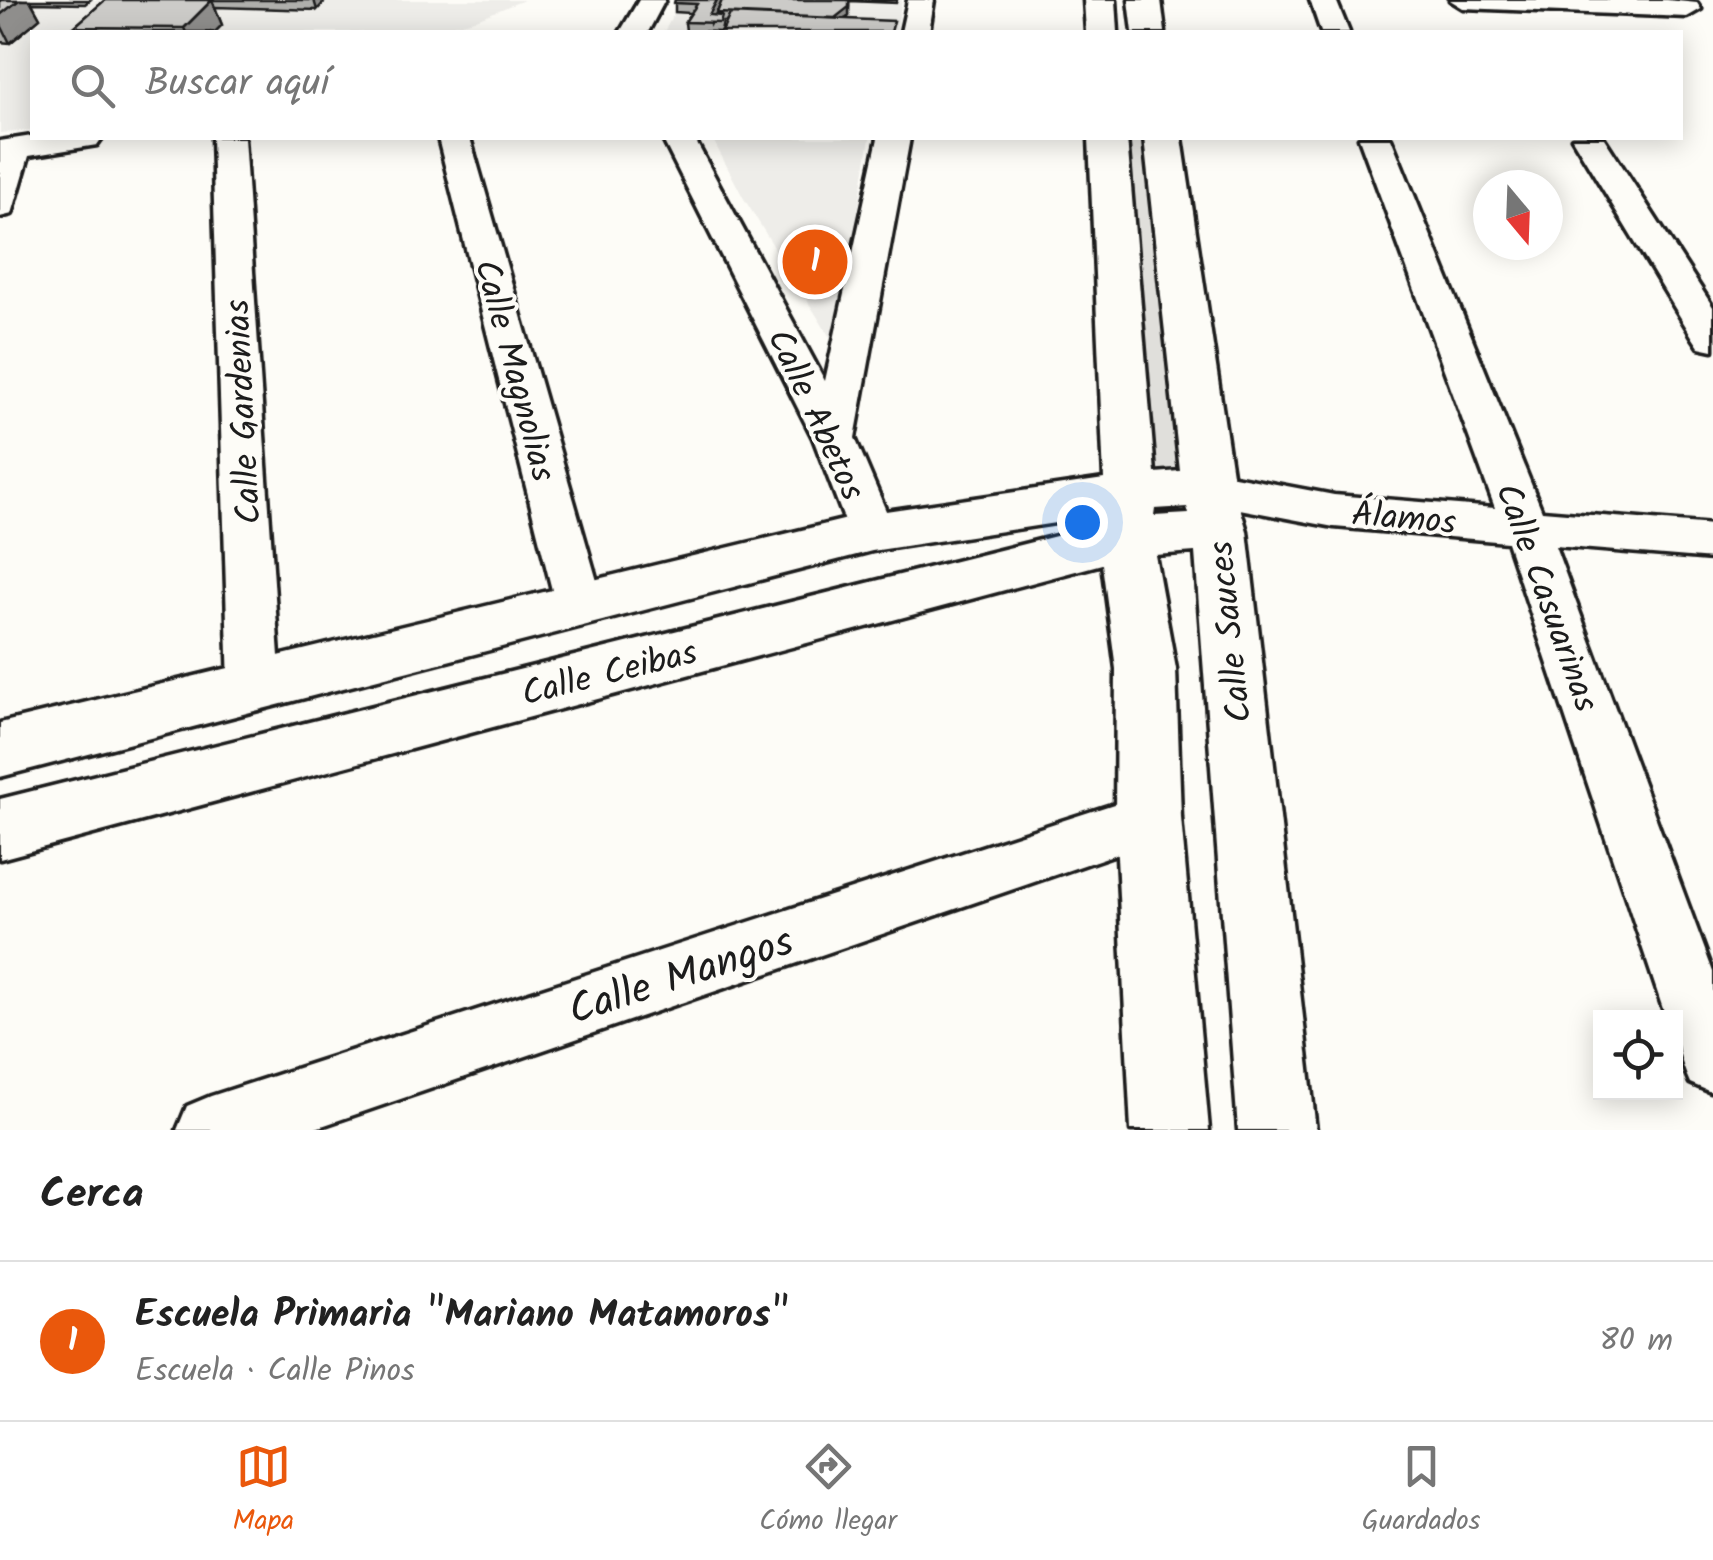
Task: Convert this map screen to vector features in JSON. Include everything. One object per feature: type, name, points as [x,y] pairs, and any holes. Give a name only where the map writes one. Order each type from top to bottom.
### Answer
[{"type":"street","points":[[635,30],[652,0]]},
{"type":"street","points":[[915,30],[921,0]]},
{"type":"street","points":[[1100,0],[1102,30]]},
{"type":"street","points":[[1145,0],[1149,30]]},
{"type":"street","points":[[1323,0],[1334,30]]},
{"type":"street","points":[[1464,0],[1690,13]]},
{"type":"street","points":[[1503,1],[1522,30]]},
{"type":"street","points":[[0,206],[7,150],[73,140]]},
{"type":"street","name":"Calle Gardenias","points":[[228,140],[255,686]]},
{"type":"street","name":"Calle Magnolias","points":[[455,140],[579,602]]},
{"type":"street","name":"Calle Abetos","points":[[679,140],[834,438],[872,532]]},
{"type":"street","points":[[834,438],[894,140]]},
{"type":"street","points":[[1108,140],[1128,516],[1146,669],[1148,818],[1170,1130]]},
{"type":"street","name":"Calle Sauces","points":[[1163,140],[1214,509],[1277,1130]]},
{"type":"street","name":"Calle Casuarinas","points":[[1377,140],[1525,528],[1713,1060]]},
{"type":"street","points":[[1589,140],[1713,338]]},
{"type":"street","name":"Calle Ceibas","points":[[0,750],[579,602],[872,532],[1214,509]]},
{"type":"street","name":"Álamos","points":[[1214,509],[1334,511],[1713,542]]},
{"type":"street","name":"Calle Ceibas","points":[[0,828],[1128,516]]},
{"type":"street","name":"Calle Mangos","points":[[211,1130],[1148,818]]},
{"type":"shaded area","points":[[0,0],[524,0],[474,20],[433,30],[30,30],[30,130],[0,133]]},
{"type":"shaded area","points":[[681,0],[902,0],[896,30],[665,30]]},
{"type":"shaded area","points":[[713,140],[870,140],[836,347],[743,197]]},
{"type":"shaded area","points":[[1124,140],[1146,140],[1179,465],[1175,473],[1154,471]]},
{"type":"building","points":[[0,0],[19,0],[0,15]]},
{"type":"building","points":[[105,0],[212,0],[184,28],[74,27]]},
{"type":"building","points":[[717,0],[709,15],[722,16],[720,23],[685,22],[697,4],[674,3]]},
{"type":"building","points":[[722,0],[849,0],[849,7],[835,18],[717,13]]},
{"type":"building","points":[[730,14],[894,21],[892,30],[723,30]]},
{"type":"place","name":"Escuela Primaria \"Mariano Matamoros\"","points":[[815,262]]}]
